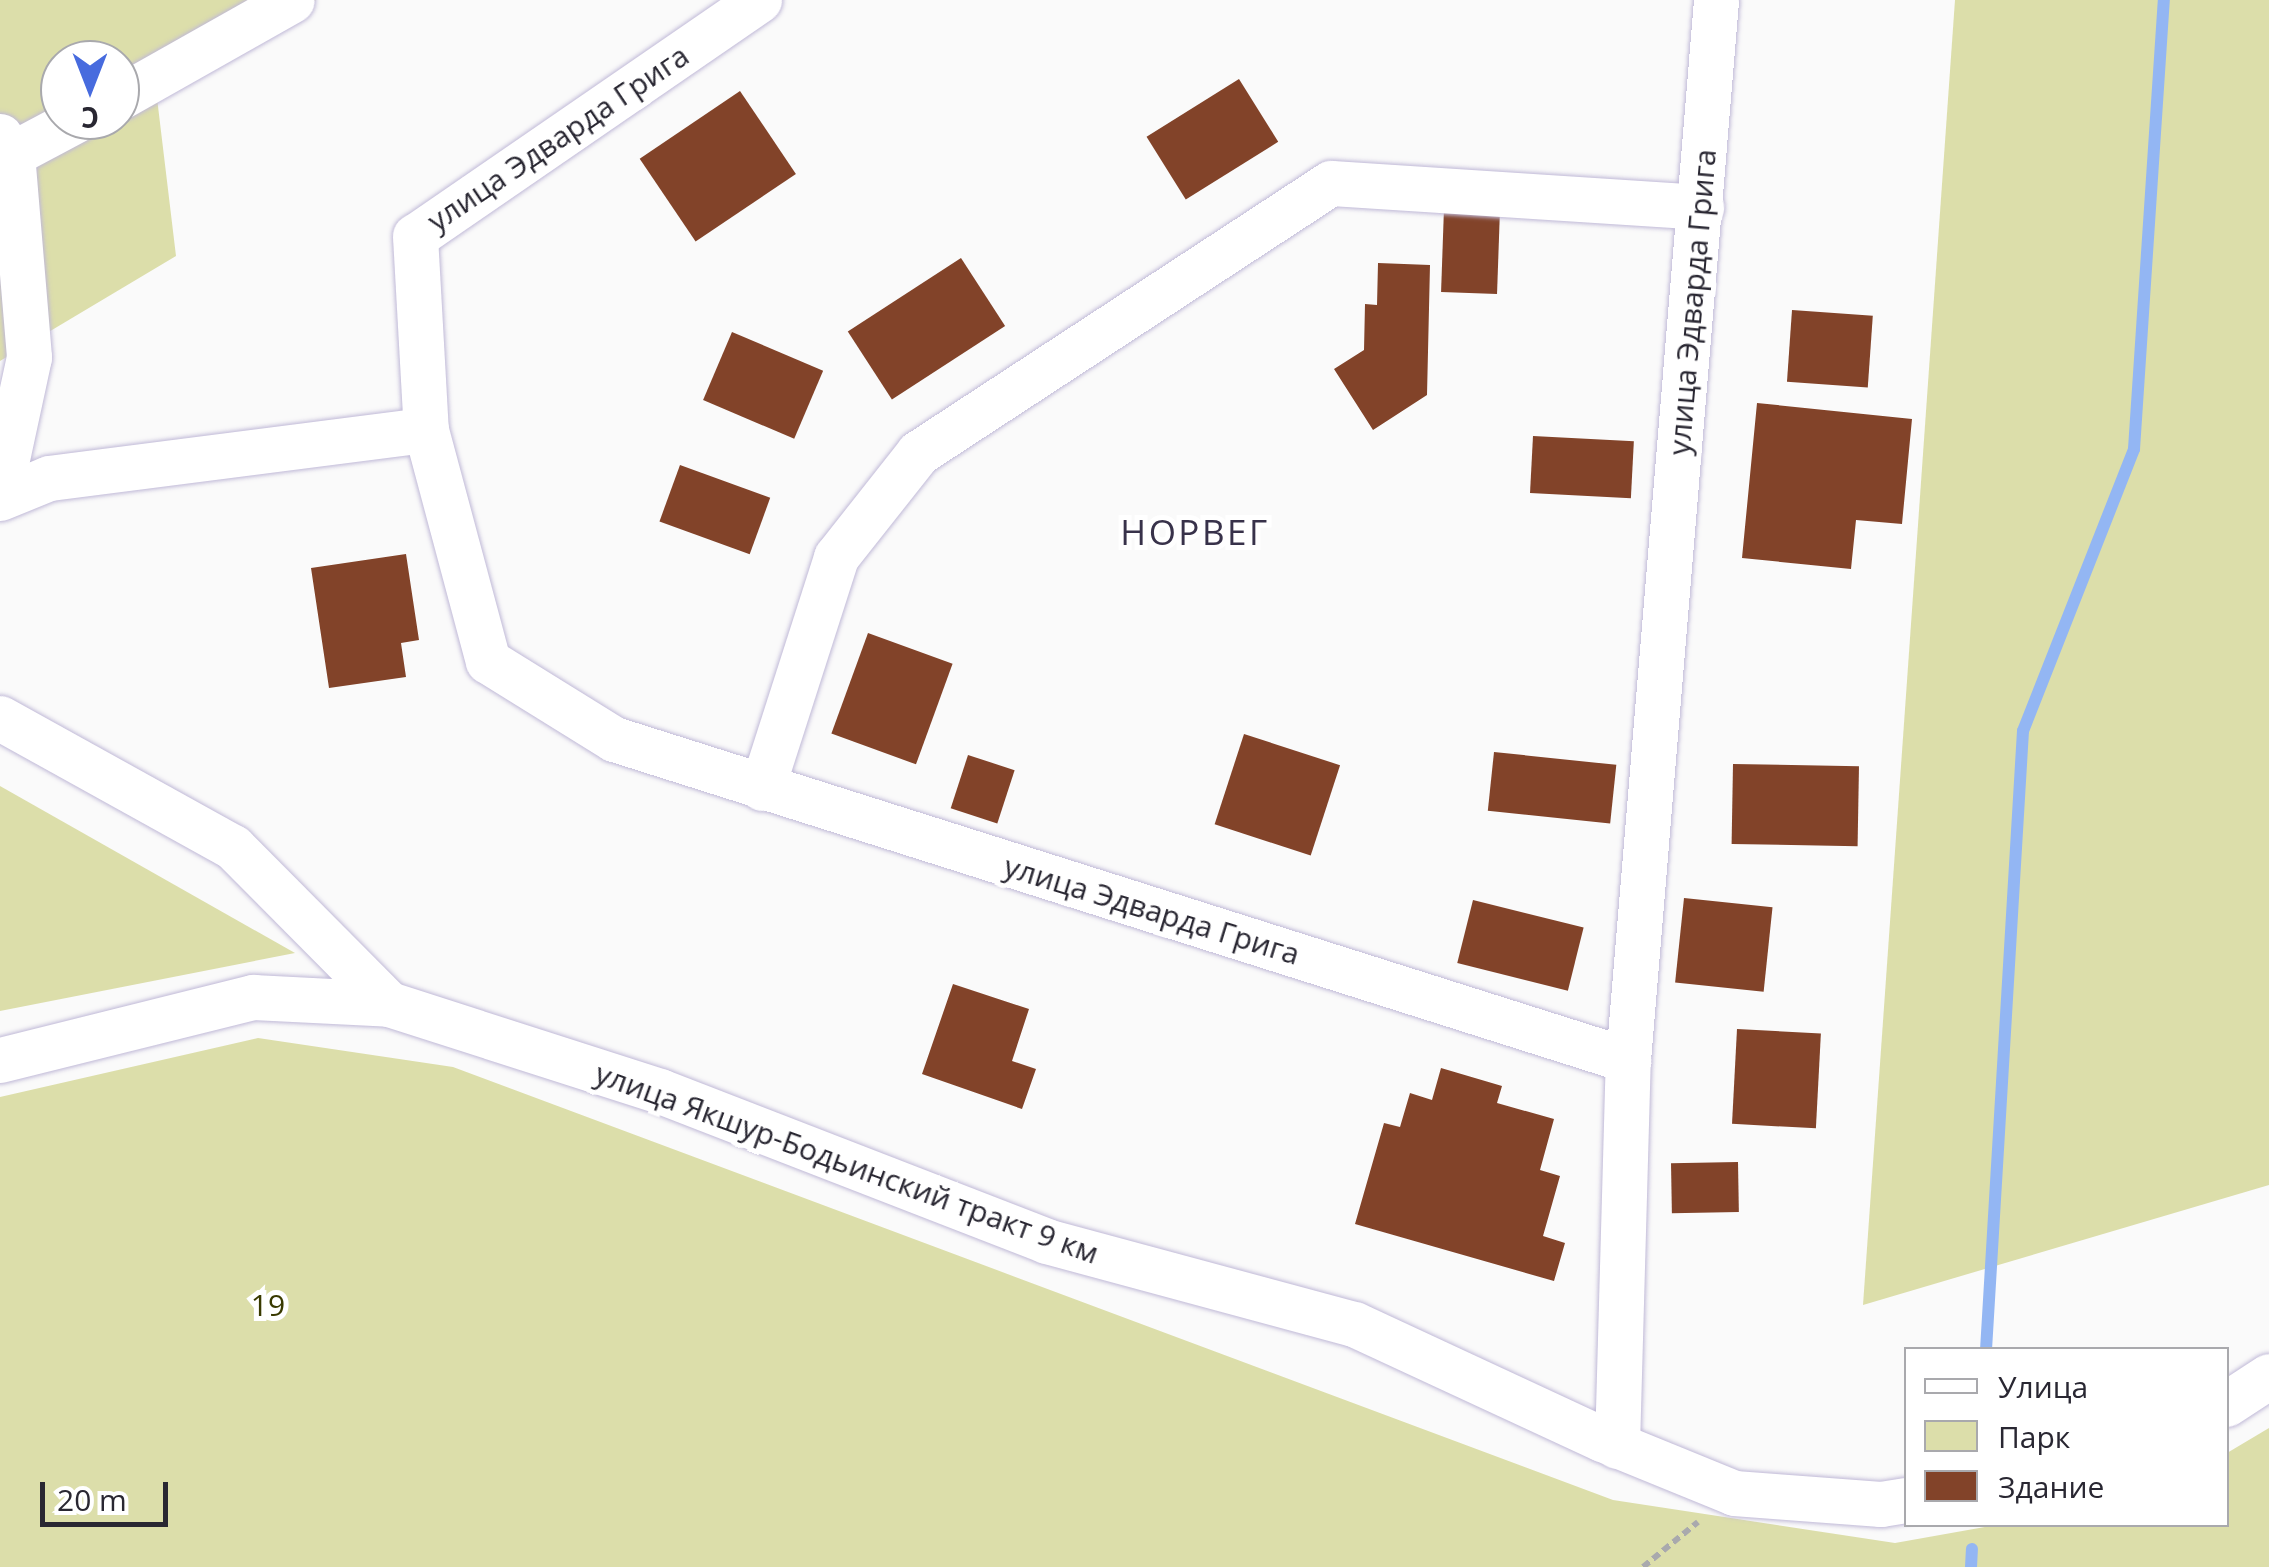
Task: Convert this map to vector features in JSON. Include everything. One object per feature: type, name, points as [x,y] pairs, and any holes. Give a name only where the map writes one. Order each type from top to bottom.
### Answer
[{"type":"street","points":[[140,86],[239,34],[292,0]]},
{"type":"street","name":"улица Эдварда Грига","points":[[759,0],[415,236],[426,430],[488,661],[614,739],[1628,1060],[1716,0]]},
{"type":"street","points":[[0,490],[29,357],[6,145],[40,133]]},
{"type":"street","points":[[762,788],[836,557],[918,454],[1332,183],[1701,207]]},
{"type":"street","points":[[0,498],[49,478],[426,430]]},
{"type":"street","points":[[0,718],[233,848],[389,1004]]},
{"type":"street","name":"улица Якшур-Бодьинский тракт 9 км","points":[[0,1060],[253,997],[389,1004],[660,1091],[1046,1241],[1354,1324],[1617,1446],[1734,1493],[1881,1504],[1904,1500]]},
{"type":"street","points":[[1617,1446],[1628,1060]]},
{"type":"street","points":[[2229,1402],[2269,1376]]},
{"type":"path","points":[[1643,1567],[1734,1493]]},
{"type":"green space","points":[[0,0],[316,0],[157,98],[176,256],[0,361]]},
{"type":"green space","points":[[1955,0],[2269,0],[2269,1185],[1863,1305]]},
{"type":"green space","points":[[0,786],[295,953],[0,1011]]},
{"type":"green space","name":"19","points":[[258,1038],[453,1067],[1613,1500],[1895,1543],[1985,1527],[2229,1527],[2229,1452],[2269,1428],[2269,1567],[0,1567],[0,1097]]},
{"type":"building","points":[[1239,79],[1278,142],[1186,200],[1147,137]]},
{"type":"building","points":[[740,91],[796,174],[696,242],[640,159]]},
{"type":"building","points":[[1444,208],[1500,210],[1497,294],[1441,292]]},
{"type":"building","points":[[961,258],[1005,326],[892,399],[848,332]]},
{"type":"building","points":[[1378,263],[1430,265],[1427,395],[1373,430],[1334,369],[1364,350],[1365,304],[1377,305]]},
{"type":"building","points":[[1792,310],[1873,316],[1868,387],[1787,382]]},
{"type":"building","points":[[732,332],[823,371],[794,439],[703,400]]},
{"type":"building","points":[[1757,403],[1912,419],[1902,524],[1856,520],[1851,569],[1742,558]]},
{"type":"building","points":[[1533,436],[1634,441],[1631,498],[1530,493]]},
{"type":"building","points":[[680,465],[770,498],[750,554],[659,521]]},
{"type":"building","points":[[406,554],[419,640],[401,643],[406,677],[329,688],[311,568]]},
{"type":"building","points":[[868,633],[953,664],[916,764],[831,734]]},
{"type":"building","points":[[1244,734],[1340,765],[1311,856],[1215,824]]},
{"type":"building","points":[[1494,752],[1616,765],[1610,824],[1488,811]]},
{"type":"building","points":[[968,755],[1015,770],[997,823],[951,808]]},
{"type":"building","points":[[1733,764],[1859,766],[1858,846],[1732,844]]},
{"type":"building","points":[[1684,898],[1773,907],[1764,992],[1675,983]]},
{"type":"building","points":[[1473,900],[1584,928],[1568,991],[1457,963]]},
{"type":"building","points":[[953,984],[1029,1009],[1012,1061],[1036,1069],[1022,1109],[922,1074]]},
{"type":"building","points":[[1737,1029],[1821,1033],[1816,1128],[1732,1124]]},
{"type":"building","points":[[1441,1068],[1502,1086],[1497,1103],[1554,1119],[1540,1170],[1560,1176],[1543,1236],[1565,1243],[1554,1281],[1355,1224],[1384,1123],[1400,1127],[1410,1093],[1432,1100]]},
{"type":"building","points":[[1738,1162],[1739,1212],[1672,1213],[1671,1163]]},
{"type":"waterway","points":[[1986,1347],[2023,731],[2134,449],[2164,0]]},
{"type":"waterway","points":[[1971,1567],[1972,1549]]},
{"type":"district","name":"НОРВЕГ","points":[[1195,532]]}]
